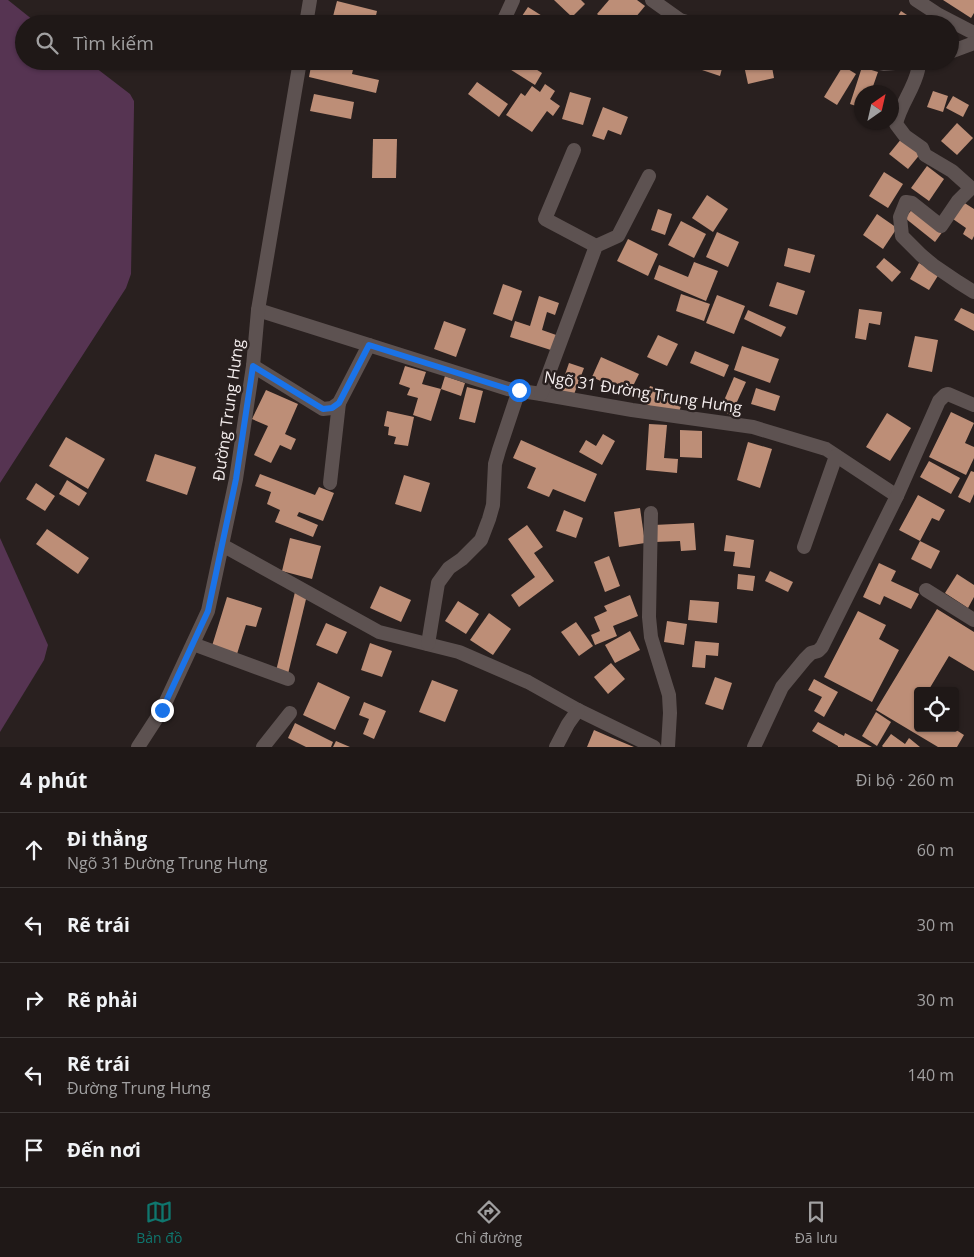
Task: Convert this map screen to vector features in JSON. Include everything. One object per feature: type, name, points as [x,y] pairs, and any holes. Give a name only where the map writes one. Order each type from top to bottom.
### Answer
[{"type":"street","points":[[308,15],[310,0]]},
{"type":"street","points":[[506,15],[513,0]]},
{"type":"street","points":[[652,0],[673,15]]},
{"type":"street","points":[[916,0],[939,15]]},
{"type":"street","points":[[959,25],[974,33]]},
{"type":"street","points":[[959,49],[974,43]]},
{"type":"street","name":"Đường Trung Hưng","points":[[138,747],[162,710],[208,611],[236,479],[253,366],[258,310],[298,70]]},
{"type":"street","points":[[917,70],[916,80],[898,115],[896,124],[905,136],[922,148],[925,154],[952,171],[971,188],[958,201],[942,226],[912,204],[906,202],[900,217],[902,236],[933,265],[974,292]]},
{"type":"street","points":[[574,150],[545,219],[596,246]]},
{"type":"street","points":[[541,394],[596,246],[618,236],[649,176]]},
{"type":"street","name":"Ngõ 31 Đường Trung Hưng","points":[[258,310],[508,389],[632,410],[753,427],[826,450],[897,496]]},
{"type":"street","points":[[330,483],[339,403],[369,345]]},
{"type":"street","points":[[253,366],[323,409],[332,408],[339,403]]},
{"type":"street","points":[[428,644],[438,583],[449,568],[462,559],[481,540],[489,519],[493,505],[499,450],[519,390]]},
{"type":"street","points":[[754,747],[782,687],[811,653],[818,651],[822,647],[897,496],[942,397],[948,394],[974,404]]},
{"type":"street","points":[[804,547],[836,456]]},
{"type":"street","points":[[651,513],[649,617],[651,637],[669,695],[668,747]]},
{"type":"street","points":[[222,545],[379,632],[458,652],[528,682],[578,710],[654,747]]},
{"type":"street","points":[[926,590],[974,620]]},
{"type":"street","points":[[192,644],[288,679]]},
{"type":"street","points":[[556,747],[578,710]]},
{"type":"street","points":[[263,747],[290,712]]},
{"type":"shaded area","points":[[0,0],[8,0],[27,15],[15,15],[15,70],[99,70],[130,94],[134,101],[134,108],[131,274],[126,288],[0,483]]},
{"type":"shaded area","points":[[0,538],[48,645],[44,660],[0,732]]},
{"type":"building","points":[[554,0],[581,0],[585,4],[574,15],[570,15]]},
{"type":"building","points":[[609,0],[637,0],[645,6],[638,15],[597,14]]},
{"type":"building","points":[[943,0],[974,0],[974,13],[971,18]]},
{"type":"building","points":[[337,1],[377,11],[376,15],[333,15]]},
{"type":"building","points":[[528,7],[541,15],[523,15]]},
{"type":"building","points":[[901,11],[907,15],[899,15]]},
{"type":"building","points":[[310,70],[353,70],[352,74],[379,80],[376,93],[309,77]]},
{"type":"building","points":[[511,70],[537,70],[542,73],[535,85]]},
{"type":"building","points":[[702,70],[722,70],[720,76]]},
{"type":"building","points":[[745,70],[773,70],[774,78],[748,84]]},
{"type":"building","points":[[841,70],[850,70],[856,74],[837,105],[824,97]]},
{"type":"building","points":[[861,70],[878,72],[873,85],[856,85]]},
{"type":"building","points":[[477,82],[508,104],[499,117],[468,94]]},
{"type":"building","points":[[545,84],[555,91],[550,99],[560,106],[553,116],[547,111],[532,132],[506,115],[521,93],[525,96],[532,86],[540,92]]},
{"type":"building","points":[[933,91],[948,96],[943,112],[927,107]]},
{"type":"building","points":[[570,92],[591,98],[583,125],[562,119]]},
{"type":"building","points":[[854,92],[854,105],[850,104]]},
{"type":"building","points":[[314,94],[354,102],[351,119],[310,111]]},
{"type":"building","points":[[953,96],[969,105],[963,117],[946,108]]},
{"type":"building","points":[[603,107],[628,117],[621,135],[608,130],[604,140],[592,136]]},
{"type":"building","points":[[957,123],[973,138],[957,155],[941,141]]},
{"type":"building","points":[[902,138],[921,153],[908,169],[889,154]]},
{"type":"building","points":[[373,139],[397,139],[396,178],[372,178]]},
{"type":"building","points":[[927,166],[944,179],[929,201],[911,188]]},
{"type":"building","points":[[884,172],[903,184],[888,208],[869,196]]},
{"type":"building","points":[[707,195],[728,209],[713,232],[692,218]]},
{"type":"building","points":[[963,202],[974,209],[974,236],[972,240],[963,234],[966,228],[953,219]]},
{"type":"building","points":[[914,207],[943,231],[935,242],[905,218]]},
{"type":"building","points":[[658,209],[672,214],[665,235],[651,230]]},
{"type":"building","points":[[877,214],[897,228],[883,249],[863,235]]},
{"type":"building","points":[[681,221],[706,234],[694,258],[668,245]]},
{"type":"building","points":[[717,232],[739,242],[728,267],[706,257]]},
{"type":"building","points":[[628,239],[658,254],[648,276],[617,261]]},
{"type":"building","points":[[788,248],[815,255],[810,273],[784,266]]},
{"type":"building","points":[[884,258],[901,272],[892,282],[876,267]]},
{"type":"building","points":[[694,262],[718,271],[706,301],[654,279],[659,265],[688,277]]},
{"type":"building","points":[[919,263],[939,274],[929,290],[910,279]]},
{"type":"building","points":[[777,282],[805,291],[797,315],[769,306]]},
{"type":"building","points":[[503,284],[522,291],[512,321],[493,314]]},
{"type":"building","points":[[681,294],[710,304],[704,321],[676,311]]},
{"type":"building","points":[[717,295],[745,306],[734,334],[706,323]]},
{"type":"building","points":[[539,296],[559,303],[555,315],[547,312],[542,330],[559,336],[554,351],[510,337],[515,321],[530,326]]},
{"type":"building","points":[[961,308],[974,314],[974,331],[954,320]]},
{"type":"building","points":[[859,309],[882,312],[880,325],[869,323],[866,340],[855,338]]},
{"type":"building","points":[[748,310],[786,327],[781,337],[744,319]]},
{"type":"building","points":[[444,321],[466,329],[456,357],[434,349]]},
{"type":"building","points":[[658,335],[678,344],[667,366],[647,357]]},
{"type":"building","points":[[915,336],[938,340],[932,372],[908,367]]},
{"type":"building","points":[[742,346],[779,359],[770,383],[734,370]]},
{"type":"building","points":[[695,351],[729,365],[724,377],[690,363]]},
{"type":"building","points":[[601,357],[639,374],[629,394],[592,377]]},
{"type":"building","points":[[569,363],[584,368],[573,397],[559,392]]},
{"type":"building","points":[[405,366],[426,372],[422,384],[441,389],[431,421],[413,415],[418,398],[407,395],[410,388],[399,384]]},
{"type":"building","points":[[445,376],[465,383],[461,396],[441,389]]},
{"type":"building","points":[[734,377],[746,382],[731,415],[720,410]]},
{"type":"building","points":[[650,386],[684,397],[678,415],[644,404]]},
{"type":"building","points":[[467,387],[483,391],[475,423],[459,419]]},
{"type":"building","points":[[756,388],[780,396],[775,411],[751,404]]},
{"type":"building","points":[[266,390],[298,404],[285,434],[296,439],[291,450],[280,445],[271,463],[254,455],[268,426],[252,419]]},
{"type":"building","points":[[387,411],[414,417],[408,446],[394,444],[396,437],[388,435],[389,427],[384,426]]},
{"type":"building","points":[[951,412],[974,423],[965,443],[974,447],[974,458],[966,475],[929,457]]},
{"type":"building","points":[[887,413],[911,428],[890,461],[866,447]]},
{"type":"building","points":[[649,424],[667,425],[664,458],[678,459],[677,473],[646,470]]},
{"type":"building","points":[[680,430],[702,431],[702,458],[680,457]]},
{"type":"building","points":[[603,434],[615,441],[602,465],[579,452],[586,440],[596,446]]},
{"type":"building","points":[[66,437],[105,459],[88,489],[49,466]]},
{"type":"building","points":[[521,440],[597,474],[585,502],[553,489],[549,497],[527,488],[536,468],[513,458]]},
{"type":"building","points":[[748,442],[772,449],[760,488],[737,480]]},
{"type":"building","points":[[155,454],[196,467],[187,495],[146,481]]},
{"type":"building","points":[[929,461],[960,478],[951,494],[920,477]]},
{"type":"building","points":[[971,471],[974,472],[974,494],[970,503],[958,497]]},
{"type":"building","points":[[260,474],[315,495],[319,487],[334,493],[323,521],[299,512],[297,516],[318,525],[313,537],[275,522],[280,510],[267,504],[271,492],[255,486]]},
{"type":"building","points":[[404,475],[430,483],[421,512],[395,504]]},
{"type":"building","points":[[67,480],[87,493],[79,506],[59,494]]},
{"type":"building","points":[[36,483],[55,496],[45,511],[26,499]]},
{"type":"building","points":[[918,495],[945,510],[939,521],[932,518],[920,541],[899,530]]},
{"type":"building","points":[[640,508],[645,543],[619,547],[614,512]]},
{"type":"building","points":[[564,510],[583,518],[576,538],[556,531]]},
{"type":"building","points":[[694,523],[696,550],[681,551],[680,541],[655,542],[654,525]]},
{"type":"building","points":[[527,525],[543,547],[534,553],[554,581],[519,607],[511,595],[535,577],[508,539]]},
{"type":"building","points":[[47,529],[89,558],[78,574],[36,544]]},
{"type":"building","points":[[726,535],[754,540],[750,568],[733,566],[735,552],[724,551]]},
{"type":"building","points":[[290,538],[321,546],[312,579],[282,571]]},
{"type":"building","points":[[920,541],[940,551],[931,569],[911,559]]},
{"type":"building","points":[[609,556],[620,586],[605,592],[594,562]]},
{"type":"building","points":[[879,563],[896,571],[891,581],[919,594],[911,609],[884,596],[880,605],[863,597]]},
{"type":"building","points":[[770,571],[793,582],[788,592],[765,581]]},
{"type":"building","points":[[738,574],[755,576],[753,591],[737,589]]},
{"type":"building","points":[[957,574],[974,585],[974,597],[968,608],[945,593]]},
{"type":"building","points":[[380,586],[411,600],[401,622],[370,608]]},
{"type":"building","points":[[295,592],[307,595],[288,674],[276,671]]},
{"type":"building","points":[[630,595],[638,616],[613,626],[617,636],[595,645],[591,635],[600,631],[594,617],[607,611],[604,606]]},
{"type":"building","points":[[227,597],[262,608],[256,627],[246,625],[237,654],[212,646]]},
{"type":"building","points":[[690,600],[719,602],[717,623],[688,620]]},
{"type":"building","points":[[458,601],[479,614],[466,634],[445,621]]},
{"type":"building","points":[[937,609],[974,632],[974,671],[949,656],[930,687],[914,687],[914,732],[959,732],[964,735],[957,747],[938,747],[876,710]]},
{"type":"building","points":[[858,611],[886,625],[879,639],[899,650],[872,702],[824,677]]},
{"type":"building","points":[[489,613],[511,629],[493,655],[470,640]]},
{"type":"building","points":[[667,621],[687,624],[684,645],[664,642]]},
{"type":"building","points":[[576,622],[593,646],[579,656],[561,632]]},
{"type":"building","points":[[326,623],[347,632],[337,654],[316,645]]},
{"type":"building","points":[[630,631],[640,650],[615,663],[605,645]]},
{"type":"building","points":[[695,641],[719,643],[718,656],[706,655],[705,668],[692,667]]},
{"type":"building","points":[[370,643],[392,651],[382,677],[361,670]]},
{"type":"building","points":[[611,663],[625,679],[608,694],[594,677]]},
{"type":"building","points":[[715,677],[732,683],[723,710],[705,704]]},
{"type":"building","points":[[814,679],[838,692],[824,717],[814,711],[822,697],[808,690]]},
{"type":"building","points":[[432,680],[458,690],[445,722],[419,712]]},
{"type":"building","points":[[318,682],[350,697],[335,730],[303,715]]},
{"type":"building","points":[[364,702],[386,711],[374,739],[363,734],[369,719],[359,715]]},
{"type":"building","points":[[876,712],[891,722],[877,746],[862,736]]},
{"type":"building","points":[[818,722],[844,736],[845,733],[872,747],[838,747],[812,731]]},
{"type":"building","points":[[295,723],[333,742],[331,747],[306,747],[288,738]]},
{"type":"building","points":[[594,730],[610,737],[634,747],[587,747]]},
{"type":"building","points":[[891,734],[905,744],[909,738],[920,747],[883,747]]},
{"type":"building","points":[[336,741],[350,747],[333,747]]},
{"type":"route","points":[[162,710],[208,611],[236,479],[253,366],[323,409],[332,408],[339,403],[369,345],[508,389],[519,390]]}]
